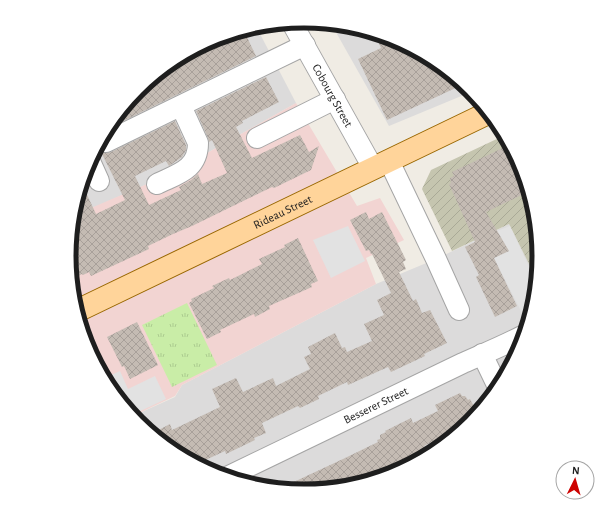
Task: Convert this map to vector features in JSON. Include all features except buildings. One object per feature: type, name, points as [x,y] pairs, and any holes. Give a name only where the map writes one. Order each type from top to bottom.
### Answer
[{"type":"main road","name":"Rideau Street","points":[[82,309],[483,116]]},
{"type":"street","name":"Cobourg Street","points":[[295,28],[335,99],[381,164],[436,259],[459,310]]},
{"type":"street","points":[[106,142],[305,45]]},
{"type":"street","points":[[257,138],[335,99]]},
{"type":"street","points":[[157,184],[189,168],[193,164],[196,156],[198,143],[181,106]]},
{"type":"street","points":[[93,168],[99,181]]},
{"type":"street","name":"Besserer Street","points":[[235,473],[482,354],[497,349],[515,340]]},
{"type":"street","points":[[482,354],[495,380]]},
{"type":"shaded area","points":[[335,30],[348,32],[391,45],[430,66],[465,95],[389,126]]},
{"type":"shaded area","points":[[259,32],[296,103],[168,175],[80,214],[83,197],[99,155],[114,129],[142,95],[177,66],[216,45]]},
{"type":"shaded area","points":[[296,103],[357,206],[380,198],[404,240],[366,258],[376,284],[182,385],[175,396],[139,413],[123,395],[106,370],[93,343],[83,315],[77,286],[77,226],[80,213],[168,175]]},
{"type":"shaded area","points":[[499,138],[508,155],[524,197],[530,226],[531,268],[509,224],[452,251],[422,189],[431,170]]},
{"type":"shaded area","points":[[509,224],[531,268],[530,286],[524,315],[514,343],[501,370],[475,406],[454,427],[430,446],[391,467],[348,480],[318,484],[289,484],[259,480],[216,467],[189,453],[165,437],[139,413],[175,397],[182,385],[376,284],[436,259]]},
{"type":"shaded area","points":[[348,226],[365,261],[331,278],[313,240]]},
{"type":"shaded area","points":[[510,226],[531,271],[530,286],[524,316],[494,258],[509,251],[497,231]]},
{"type":"shaded area","points":[[120,371],[128,389],[155,376],[166,399],[138,412],[110,376]]},
{"type":"green space","points":[[187,303],[217,365],[172,387],[142,325]]}]
